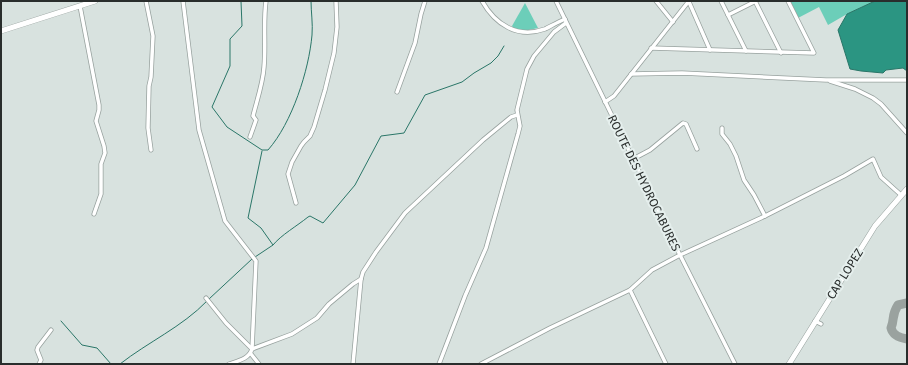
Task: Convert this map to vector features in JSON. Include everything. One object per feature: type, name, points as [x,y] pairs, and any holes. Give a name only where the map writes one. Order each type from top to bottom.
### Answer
[{"type":"street","points":[[1,31],[95,1]]},
{"type":"street","points":[[146,1],[153,36],[151,77],[149,86],[148,128],[151,150]]},
{"type":"street","points":[[183,1],[199,130],[225,221],[255,259],[256,267],[251,354],[229,364]]},
{"type":"street","points":[[250,137],[256,120],[253,116],[264,68],[266,40],[264,15],[266,1]]},
{"type":"street","points":[[296,203],[288,174],[292,162],[304,142],[310,136],[314,127],[325,90],[334,53],[337,27],[336,1]]},
{"type":"street","points":[[397,92],[415,43],[425,1]]},
{"type":"street","points":[[482,1],[490,15],[499,22],[512,29],[524,32],[544,29],[565,21]]},
{"type":"street","name":"ROUTE DES HYDROCABURES","points":[[556,1],[604,102],[735,364]]},
{"type":"street","points":[[656,1],[673,22]]},
{"type":"street","points":[[721,1],[746,51]]},
{"type":"street","points":[[728,16],[755,1],[781,52]]},
{"type":"street","points":[[651,48],[814,53],[788,1]]},
{"type":"street","points":[[604,102],[614,96],[689,2],[710,50]]},
{"type":"street","points":[[80,6],[100,110],[96,121],[105,153],[101,164],[101,194],[94,214]]},
{"type":"street","points":[[439,364],[465,296],[486,248],[520,126],[517,110],[527,69],[534,56],[565,21]]},
{"type":"street","points":[[631,74],[682,74],[826,80],[907,80]]},
{"type":"street","points":[[826,80],[855,89],[873,98],[881,104],[907,132]]},
{"type":"street","points":[[353,364],[361,279],[363,272],[376,252],[405,213],[483,140],[511,117],[517,115]]},
{"type":"street","points":[[633,159],[650,150],[683,123],[686,124],[698,149]]},
{"type":"street","points":[[722,128],[722,134],[730,144],[736,156],[744,180],[765,216]]},
{"type":"street","points":[[481,364],[550,328],[630,290],[652,270],[680,255],[765,216],[844,176],[873,159],[881,177],[901,195]]},
{"type":"street","name":"CAP LOPEZ","points":[[789,364],[875,226],[907,189]]},
{"type":"street","points":[[252,349],[292,334],[317,318],[329,304],[361,279]]},
{"type":"street","points":[[630,290],[666,364]]},
{"type":"street","points":[[207,300],[226,323],[252,349]]},
{"type":"street","points":[[815,321],[822,324]]},
{"type":"street","points":[[39,364],[41,360],[37,350],[38,346],[51,330]]},
{"type":"street","points":[[251,354],[259,364]]},
{"type":"shaded area","points":[[790,1],[875,1],[828,25],[819,7],[798,18]]},
{"type":"shaded area","points":[[875,1],[907,1],[907,71],[903,68],[886,70],[883,73],[850,69],[838,30],[847,14]]},
{"type":"shaded area","points":[[525,3],[538,28],[524,31],[513,28],[512,26]]},
{"type":"waterway","points":[[241,1],[242,26],[230,39],[230,66],[212,107],[227,127],[262,150],[268,150],[277,139],[285,126],[298,96],[310,49],[312,31],[311,1]]},
{"type":"waterway","points":[[273,245],[276,241],[310,216],[323,223],[355,185],[381,136],[404,133],[425,95],[462,82],[491,63],[498,56],[504,46]]},
{"type":"waterway","points":[[255,257],[273,245],[261,228],[248,218],[262,151]]},
{"type":"waterway","points":[[209,299],[252,259]]},
{"type":"waterway","points":[[120,364],[176,327],[207,301]]},
{"type":"waterway","points":[[61,321],[82,345],[97,348],[111,364]]},
{"type":"taxiway","points":[[907,303],[898,305],[891,328],[895,335],[907,339]]}]
